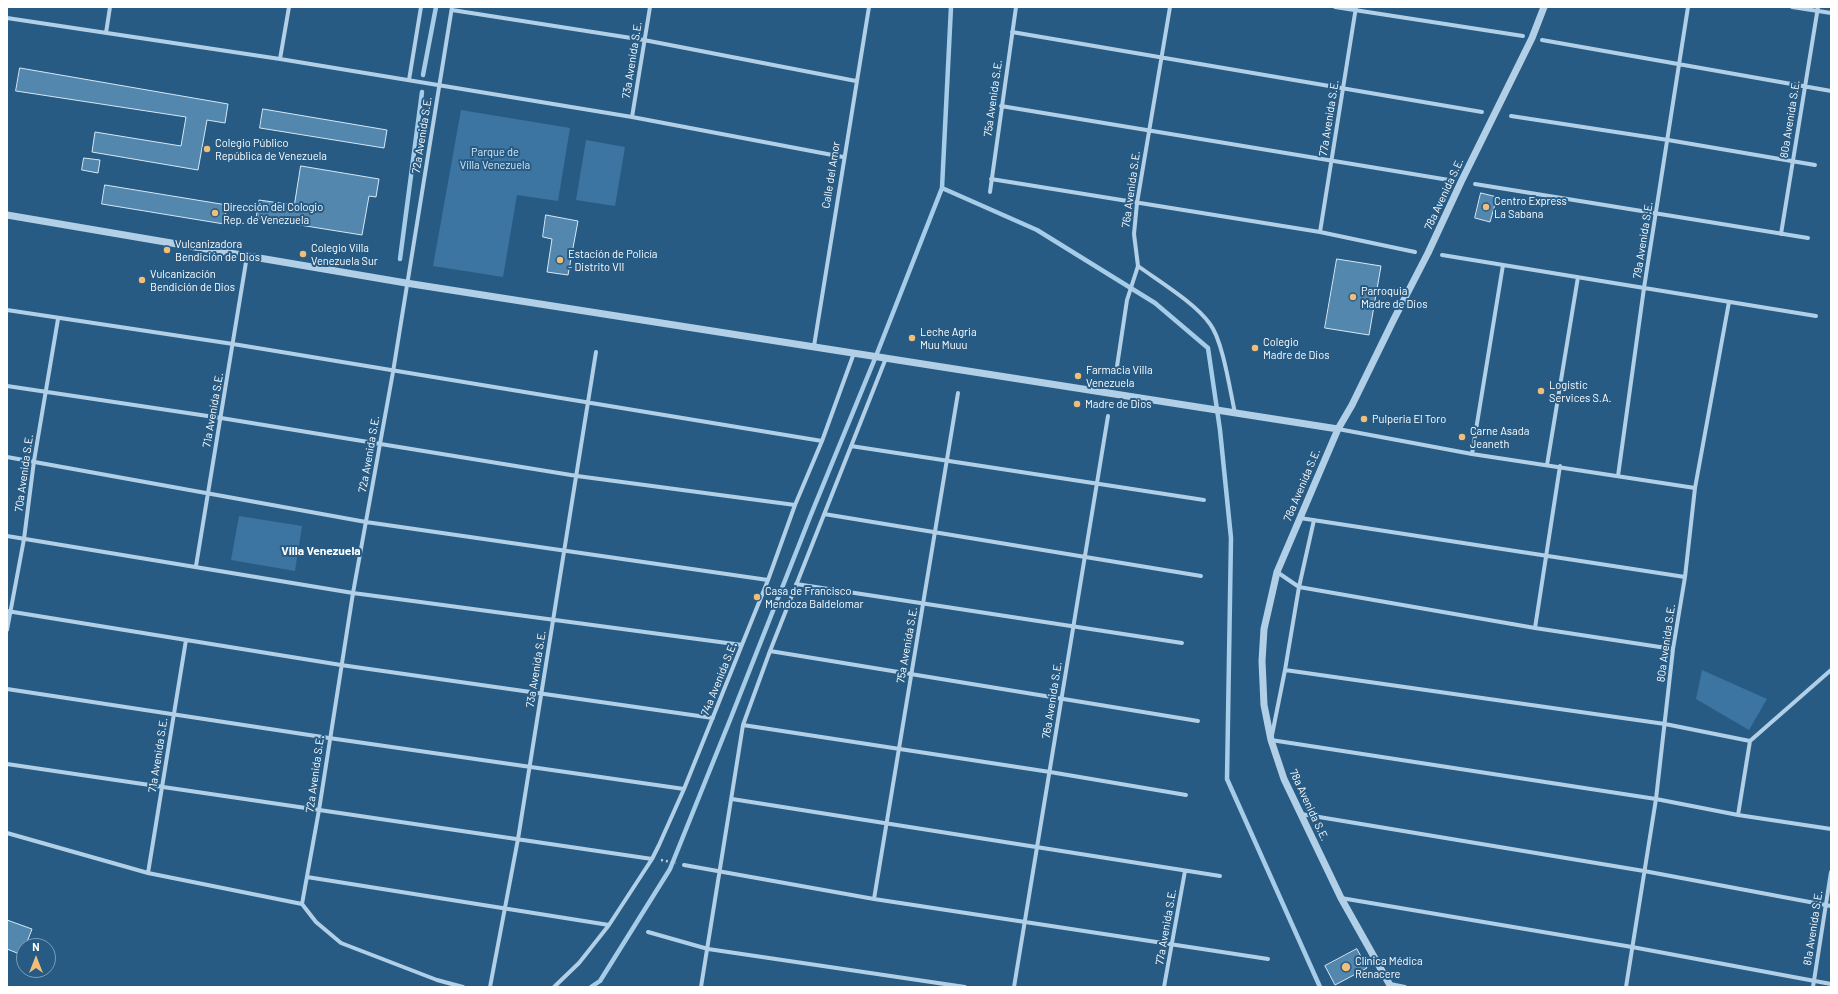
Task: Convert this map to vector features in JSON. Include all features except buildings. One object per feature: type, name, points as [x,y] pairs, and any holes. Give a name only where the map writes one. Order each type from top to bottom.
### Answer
[{"type":"street","points":[[106,33],[110,7]]},
{"type":"street","points":[[280,59],[289,7]]},
{"type":"street","points":[[409,80],[419,7]]},
{"type":"street","name":"73a Avenida S.E.","points":[[632,117],[650,7]]},
{"type":"street","name":"Calle del Amor","points":[[814,346],[843,157],[869,7]]},
{"type":"street","name":"75a Avenida S.E.","points":[[990,192],[1016,7]]},
{"type":"street","name":"76a Avenida S.E.","points":[[1116,373],[1127,300],[1131,283],[1138,266],[1134,234],[1137,203],[1170,7]]},
{"type":"street","points":[[1335,7],[1356,9],[1523,36]]},
{"type":"street","name":"78a Avenida S.E.","points":[[1390,986],[1342,898],[1284,779],[1271,740],[1264,705],[1262,661],[1264,629],[1277,572],[1338,429],[1352,405],[1428,253],[1461,182],[1532,38],[1544,7]]},
{"type":"street","name":"79a Avenida S.E.","points":[[1618,476],[1644,288],[1688,7]]},
{"type":"street","points":[[1792,7],[1817,9],[1831,13]]},
{"type":"street","points":[[452,8],[644,40],[856,81]]},
{"type":"street","name":"72a Avenida S.E.","points":[[302,904],[319,810],[352,593],[393,372],[406,283],[452,8]]},
{"type":"street","name":"77a Avenida S.E.","points":[[1320,232],[1356,9]]},
{"type":"street","name":"80a Avenida S.E.","points":[[1781,234],[1817,9]]},
{"type":"street","points":[[7,18],[280,59],[632,117],[843,157]]},
{"type":"street","points":[[1012,32],[1482,112]]},
{"type":"street","points":[[1542,40],[1831,91]]},
{"type":"street","points":[[1001,106],[1448,180]]},
{"type":"street","points":[[1511,116],[1668,140],[1815,165]]},
{"type":"street","points":[[991,179],[1320,232],[1415,252]]},
{"type":"street","points":[[1475,184],[1808,238]]},
{"type":"street","points":[[7,215],[406,283],[1338,429],[1472,454],[1547,464],[1695,488]]},
{"type":"street","name":"71a Avenida S.E.","points":[[196,566],[247,256]]},
{"type":"street","points":[[1442,256],[1816,316]]},
{"type":"street","points":[[1472,454],[1503,265]]},
{"type":"street","points":[[1138,266],[1198,311],[1210,324],[1218,339],[1235,413]]},
{"type":"street","points":[[1547,464],[1578,277]]},
{"type":"street","name":"80a Avenida S.E.","points":[[1626,987],[1656,799],[1673,649],[1685,577],[1695,488],[1729,302]]},
{"type":"street","points":[[7,310],[58,319],[233,344],[393,372],[822,441]]},
{"type":"street","name":"70a Avenida S.E.","points":[[7,630],[9,612],[24,539],[34,461],[58,319]]},
{"type":"street","name":"73a Avenida S.E.","points":[[490,987],[518,839],[596,352]]},
{"type":"street","name":"74a Avenida S.E.","points":[[554,987],[579,963],[609,925],[652,859],[684,789],[713,718],[768,580],[795,505],[822,441],[854,353]]},
{"type":"street","points":[[701,987],[743,725],[796,584],[886,358]]},
{"type":"street","points":[[7,386],[221,418],[576,476],[795,505]]},
{"type":"street","name":"75a Avenida S.E.","points":[[874,899],[911,674],[936,534],[958,393]]},
{"type":"street","name":"76a Avenida S.E.","points":[[1014,987],[1108,416]]},
{"type":"street","points":[[851,446],[1204,500]]},
{"type":"street","points":[[7,457],[366,522],[768,580]]},
{"type":"street","points":[[1535,628],[1560,466]]},
{"type":"street","points":[[824,514],[936,534],[1201,576]]},
{"type":"street","points":[[1300,518],[1685,577]]},
{"type":"street","points":[[1314,520],[1298,587],[1285,670],[1271,740],[1656,799],[1738,815],[1831,829]]},
{"type":"street","points":[[7,536],[196,566],[352,593],[742,645]]},
{"type":"street","points":[[1277,572],[1298,587],[1535,628],[1673,649]]},
{"type":"street","points":[[796,584],[1182,643]]},
{"type":"street","points":[[9,612],[341,665],[541,695],[713,718]]},
{"type":"street","name":"71a Avenida S.E.","points":[[148,873],[186,640]]},
{"type":"street","points":[[770,651],[1198,721]]},
{"type":"street","points":[[1285,670],[1665,724],[1750,741]]},
{"type":"street","points":[[1738,815],[1750,741],[1831,670]]},
{"type":"street","points":[[7,689],[329,738],[684,789]]},
{"type":"street","points":[[743,725],[1050,772],[1186,795]]},
{"type":"street","points":[[7,764],[652,859]]},
{"type":"street","points":[[732,799],[1220,876]]},
{"type":"street","points":[[1300,814],[1644,871],[1831,906]]},
{"type":"street","points":[[7,833],[148,873],[302,904],[316,922],[341,943],[437,980],[462,987]]},
{"type":"street","points":[[684,865],[874,899],[1268,959]]},
{"type":"street","name":"77a Avenida S.E.","points":[[1164,987],[1185,871]]},
{"type":"street","name":"81a Avenida S.E.","points":[[1813,987],[1831,872]]},
{"type":"street","points":[[308,877],[609,925]]},
{"type":"street","points":[[1342,898],[1632,947],[1831,984]]},
{"type":"street","points":[[648,932],[708,949],[965,987]]},
{"type":"street","points":[[1390,986],[1405,987]]},
{"type":"green space","name":"Parque de Villa Venezuela","points":[[461,110],[570,128],[558,201],[517,195],[503,277],[433,266]]},
{"type":"green space","points":[[586,140],[625,147],[615,206],[576,200]]},
{"type":"green space","points":[[239,516],[302,526],[295,571],[231,560]]},
{"type":"green space","points":[[1702,670],[1767,699],[1749,730],[1696,699]]},
{"type":"waterway","points":[[423,75],[436,7]]},
{"type":"waterway","points":[[591,987],[600,981],[670,869],[942,188],[951,7]]},
{"type":"waterway","points":[[400,259],[422,92]]},
{"type":"waterway","points":[[942,188],[1037,230],[1155,303],[1208,348],[1220,430],[1231,538],[1227,779],[1320,987]]},
{"type":"place","name":"Colegio Público República de Venezuela","points":[[207,149]]},
{"type":"place","name":"Centro Express La Sabana","points":[[1486,207]]},
{"type":"place","name":"Dirección del Cologio Rep. de Venezuela","points":[[215,213]]},
{"type":"place","name":"Vulcanizadora Bendición de Dios","points":[[167,250]]},
{"type":"place","name":"Colegio Villa Venezuela Sur","points":[[303,254]]},
{"type":"place","name":"Estación de Policía - Distrito VII","points":[[560,260]]},
{"type":"place","name":"Vulcanización Bendición de Dios","points":[[142,280]]},
{"type":"place","name":"Parroquia Madre de Dios","points":[[1353,297]]},
{"type":"place","name":"Leche Agria Muu Muuu","points":[[912,338]]},
{"type":"place","name":"Colegio Madre de Dios","points":[[1255,348]]},
{"type":"place","name":"Farmacia Villa Venezuela","points":[[1078,376]]},
{"type":"place","name":"Logistic Services S.A.","points":[[1541,391]]},
{"type":"place","name":"Madre de Dios","points":[[1077,404]]},
{"type":"place","name":"Pulperia El Toro","points":[[1364,419]]},
{"type":"place","name":"Carne Asada Jeaneth","points":[[1462,437]]},
{"type":"place","name":"Casa de Francisco Mendoza Baldelomar","points":[[757,597]]},
{"type":"place","name":"Clínica Médica Renacere","points":[[1346,967]]},
{"type":"district","name":"Villa Venezuela","points":[[321,551]]}]
